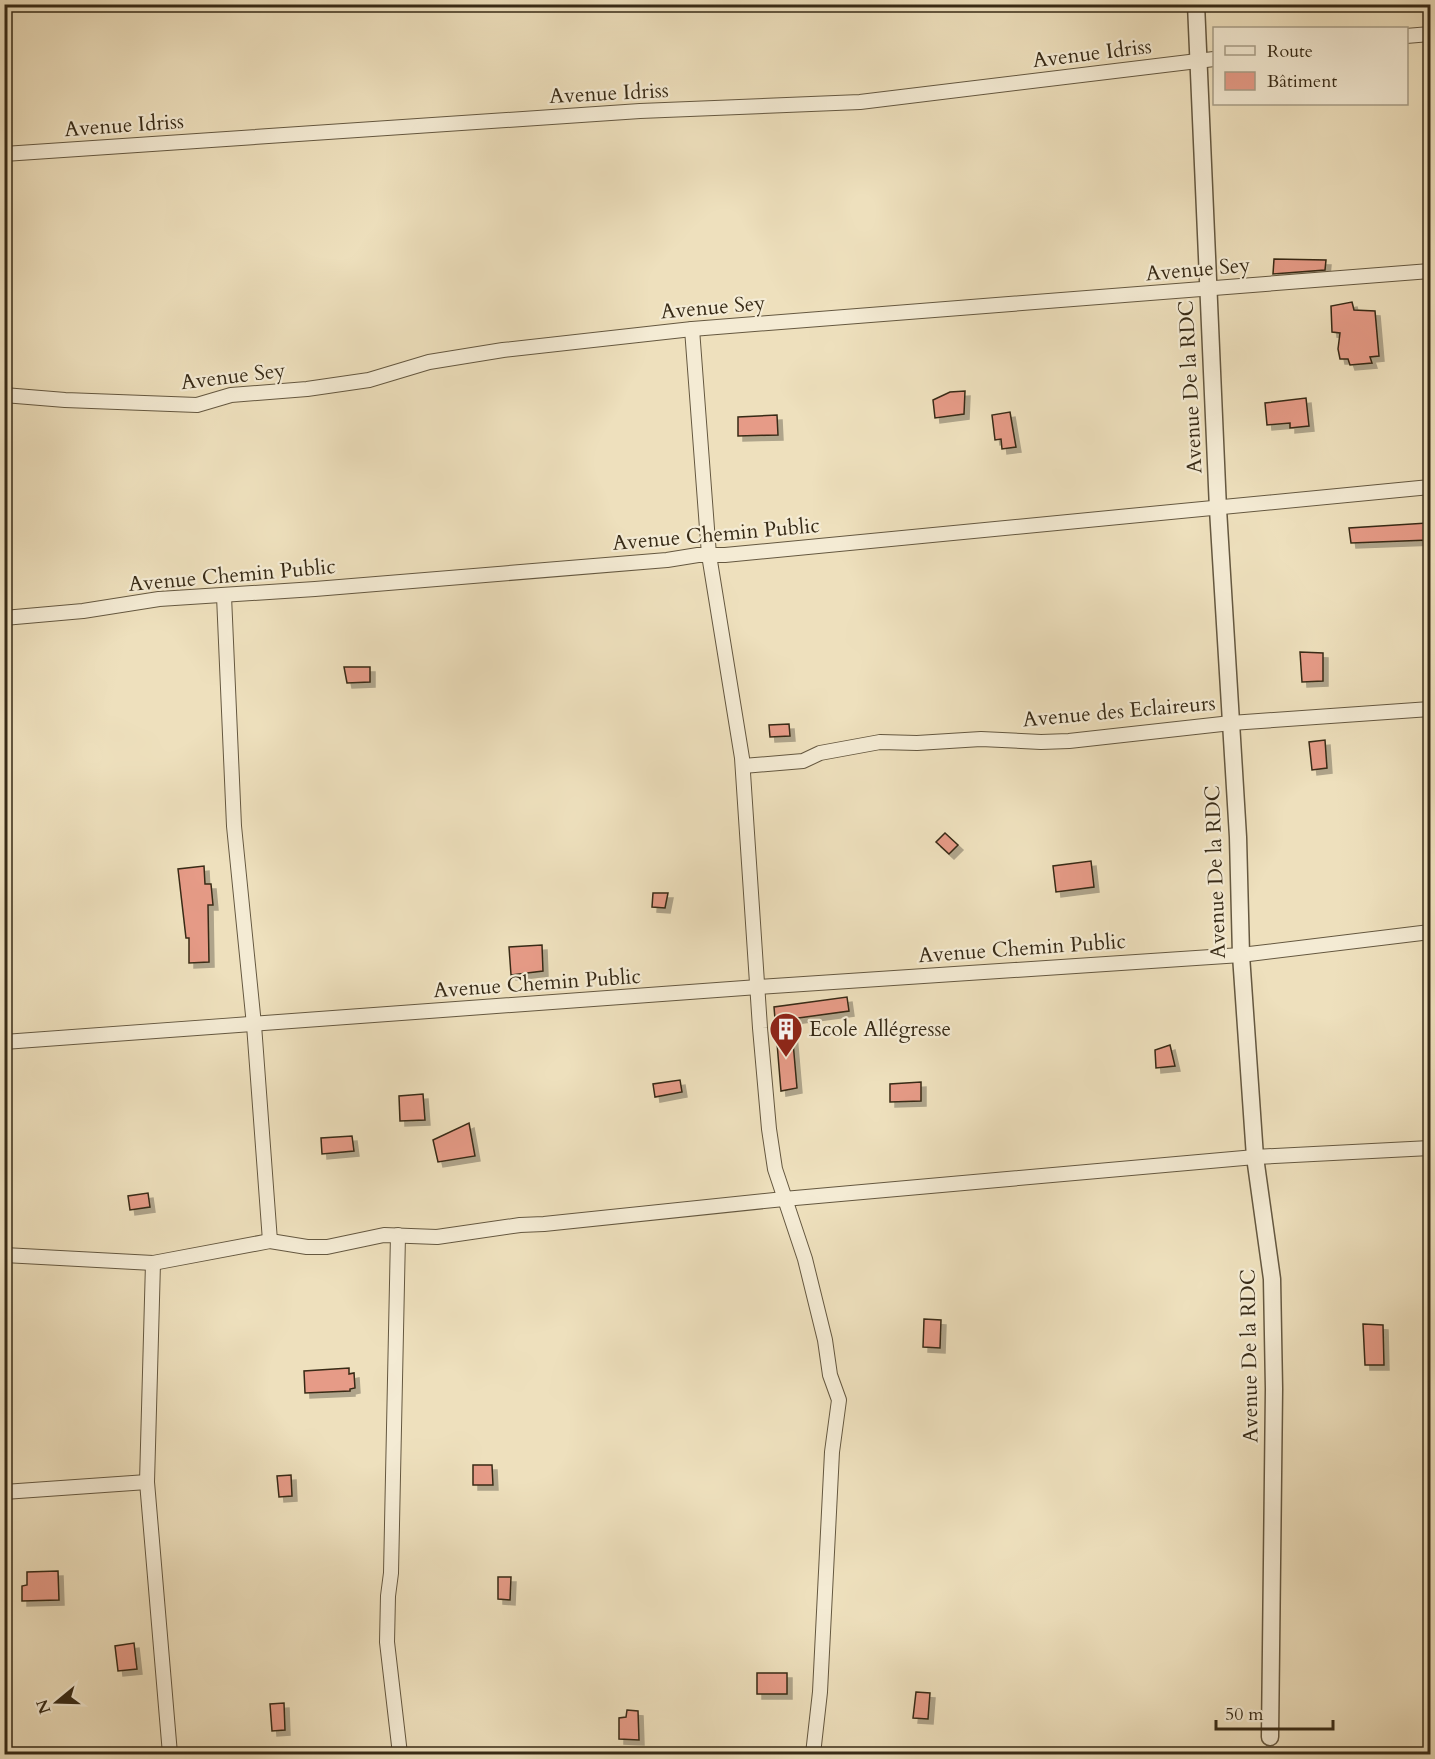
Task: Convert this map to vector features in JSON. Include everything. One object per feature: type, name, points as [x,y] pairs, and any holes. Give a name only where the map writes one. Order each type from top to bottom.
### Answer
[{"type":"street","name":"Avenue De la RDC","points":[[1196,4],[1207,60],[1208,290],[1218,509],[1238,837],[1240,954],[1255,1157],[1272,1279],[1274,1389],[1270,1737]]},
{"type":"street","points":[[1408,36],[1431,34]]},
{"type":"street","name":"Avenue Idriss","points":[[4,154],[640,111],[860,102],[1207,60]]},
{"type":"street","name":"Avenue Sey","points":[[4,395],[65,400],[197,405],[231,395],[307,389],[369,380],[429,362],[503,350],[692,329],[1431,271]]},
{"type":"street","points":[[692,329],[709,555],[743,766],[769,1129],[775,1168],[808,1270],[825,1340],[830,1376],[839,1400],[832,1452],[820,1692],[813,1755]]},
{"type":"street","name":"Avenue Chemin Public","points":[[4,618],[159,599],[224,596],[709,555],[1218,509],[1431,487]]},
{"type":"street","points":[[224,596],[234,826],[254,1025],[270,1241]]},
{"type":"street","name":"Avenue des Eclaireurs","points":[[743,766],[803,761],[820,753],[880,742],[917,743],[981,739],[1069,741],[1231,723],[1431,709]]},
{"type":"street","name":"Avenue Chemin Public","points":[[4,1042],[1240,954],[1431,932]]},
{"type":"street","points":[[4,1256],[153,1263],[270,1241],[308,1247],[327,1247],[370,1236],[437,1237],[520,1225],[784,1199],[1255,1157],[1431,1148]]},
{"type":"street","points":[[398,1235],[391,1573],[387,1626],[400,1755]]},
{"type":"street","points":[[153,1263],[147,1482],[170,1755]]},
{"type":"street","points":[[4,1492],[147,1482]]},
{"type":"building","points":[[1274,259],[1326,260],[1325,270],[1273,274]]},
{"type":"building","points":[[1352,302],[1354,310],[1375,311],[1379,356],[1370,357],[1372,363],[1350,365],[1348,359],[1340,359],[1338,349],[1340,333],[1332,332],[1331,306]]},
{"type":"building","points":[[965,391],[964,414],[935,418],[933,400],[950,392]]},
{"type":"building","points":[[1306,398],[1309,426],[1290,428],[1290,423],[1267,425],[1265,403]]},
{"type":"building","points":[[1010,412],[1016,447],[1002,449],[1001,439],[995,440],[992,415]]},
{"type":"building","points":[[777,415],[778,435],[738,436],[738,417]]},
{"type":"building","points":[[1427,523],[1429,540],[1351,543],[1349,528]]},
{"type":"building","points":[[1300,652],[1323,653],[1323,681],[1302,682]]},
{"type":"building","points":[[344,667],[370,667],[370,682],[347,683]]},
{"type":"building","points":[[789,724],[790,736],[770,737],[769,725]]},
{"type":"building","points":[[1325,740],[1327,768],[1312,770],[1309,742]]},
{"type":"building","points":[[945,833],[958,845],[949,854],[936,842]]},
{"type":"building","points":[[1091,861],[1094,887],[1056,892],[1053,866]]},
{"type":"building","points":[[204,866],[205,884],[211,884],[213,905],[208,905],[209,962],[189,963],[189,938],[186,938],[178,869]]},
{"type":"building","points":[[653,893],[668,893],[665,908],[652,907]]},
{"type":"building","points":[[542,945],[543,971],[511,975],[509,947]]},
{"type":"building","points":[[847,997],[849,1011],[791,1019],[797,1088],[781,1091],[774,1007]]},
{"type":"building","points":[[1170,1045],[1175,1066],[1156,1068],[1155,1050]]},
{"type":"building","points":[[680,1080],[682,1092],[655,1097],[653,1084]]},
{"type":"building","points":[[921,1082],[921,1101],[890,1102],[890,1084]]},
{"type":"building","points":[[423,1094],[425,1120],[400,1121],[399,1096]]},
{"type":"building","points":[[469,1123],[475,1156],[438,1162],[433,1140]]},
{"type":"building","points":[[352,1136],[354,1151],[322,1154],[321,1138]]},
{"type":"building","points":[[148,1193],[150,1207],[130,1210],[128,1196]]},
{"type":"building","points":[[924,1319],[941,1320],[940,1348],[923,1347]]},
{"type":"building","points":[[1363,1324],[1383,1325],[1384,1365],[1365,1365]]},
{"type":"building","points":[[349,1368],[349,1374],[354,1373],[355,1388],[350,1391],[305,1393],[304,1371]]},
{"type":"building","points":[[473,1465],[492,1465],[493,1485],[473,1485]]},
{"type":"building","points":[[291,1475],[292,1496],[279,1497],[277,1476]]},
{"type":"building","points":[[58,1571],[59,1600],[22,1601],[22,1586],[27,1585],[27,1572]]},
{"type":"building","points":[[498,1577],[511,1577],[510,1600],[498,1599]]},
{"type":"building","points":[[134,1643],[137,1669],[118,1671],[115,1646]]},
{"type":"building","points":[[757,1673],[787,1673],[787,1694],[757,1694]]},
{"type":"building","points":[[916,1692],[930,1693],[928,1719],[913,1718]]},
{"type":"building","points":[[284,1703],[285,1730],[272,1731],[270,1704]]},
{"type":"building","points":[[627,1710],[638,1711],[639,1740],[619,1739],[619,1718],[626,1717]]},
{"type":"place","name":"Ecole Allégresse","points":[[786,1058]]}]
